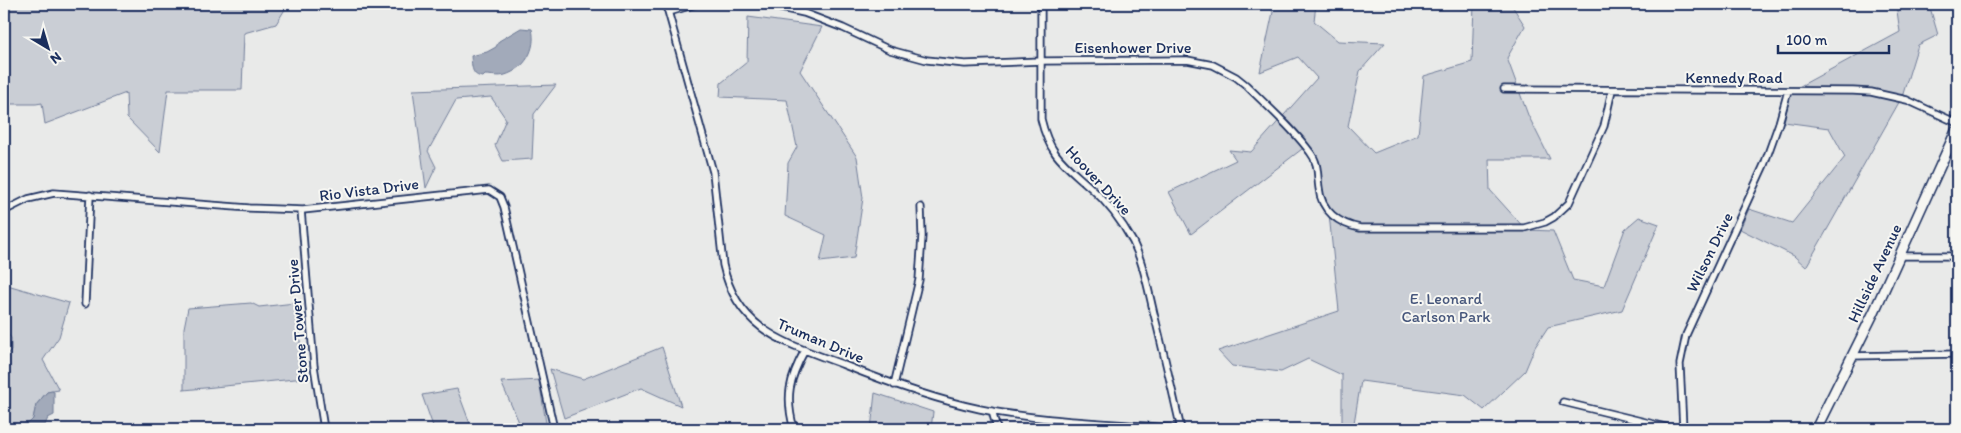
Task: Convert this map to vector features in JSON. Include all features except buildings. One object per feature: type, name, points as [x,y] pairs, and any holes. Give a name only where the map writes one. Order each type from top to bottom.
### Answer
[{"type":"main road","name":"Hillside Avenue","points":[[1816,429],[1874,312],[1957,129]]},
{"type":"street","name":"Truman Drive","points":[[666,4],[713,172],[723,265],[731,292],[738,304],[756,325],[780,340],[805,350],[894,385],[949,402],[992,411],[1055,420],[1180,429]]},
{"type":"street","points":[[669,12],[696,4]]},
{"type":"street","name":"Eisenhower Drive","points":[[763,4],[822,18],[890,50],[926,60],[965,64],[1041,61],[1187,60],[1207,63],[1225,70],[1246,85],[1310,151],[1318,168],[1320,196],[1329,212],[1342,223],[1360,228],[1524,228],[1545,222],[1562,210],[1574,194],[1604,126],[1612,90]]},
{"type":"street","name":"Hoover Drive","points":[[1041,4],[1041,119],[1046,136],[1055,154],[1063,164],[1113,211],[1132,242],[1145,272],[1149,287],[1180,429]]},
{"type":"street","name":"Kennedy Road","points":[[1504,89],[1853,91],[1889,95],[1907,100],[1957,124]]},
{"type":"street","name":"Wilson Drive","points":[[1683,429],[1680,364],[1686,335],[1764,166],[1788,91]]},
{"type":"street","name":"Rio Vista Drive","points":[[4,211],[41,195],[67,193],[204,205],[301,210],[489,190],[500,197],[504,208],[554,429]]},
{"type":"street","points":[[85,304],[90,195]]},
{"type":"street","points":[[894,385],[918,280],[922,236],[920,207]]},
{"type":"street","name":"Stone Tower Drive","points":[[301,210],[314,363],[324,429]]},
{"type":"street","points":[[1900,256],[1957,256]]},
{"type":"street","points":[[794,429],[789,413],[789,389],[792,377],[805,350]]},
{"type":"street","points":[[1851,356],[1957,354]]},
{"type":"street","points":[[1563,402],[1674,429]]},
{"type":"street","points":[[992,411],[998,429]]},
{"type":"green space","points":[[4,4],[292,4],[287,6],[276,24],[244,33],[242,90],[168,90],[160,152],[127,118],[126,93],[45,124],[42,103],[4,104]]},
{"type":"green space","name":"E. Leonard Carlson Park","points":[[1268,4],[1316,4],[1314,21],[1338,41],[1385,43],[1360,71],[1348,126],[1374,153],[1418,135],[1424,76],[1472,62],[1474,4],[1511,4],[1525,26],[1507,58],[1528,115],[1550,159],[1489,159],[1490,190],[1526,230],[1553,231],[1573,280],[1604,286],[1625,229],[1639,217],[1659,224],[1622,310],[1548,327],[1535,347],[1525,371],[1484,410],[1465,395],[1361,381],[1353,429],[1342,429],[1342,375],[1308,359],[1281,372],[1232,366],[1218,351],[1339,311],[1329,214],[1306,146],[1191,234],[1169,192],[1236,160],[1229,150],[1251,152],[1317,78],[1298,57],[1260,72],[1273,12]]},
{"type":"green space","points":[[1896,4],[1929,4],[1938,35],[1918,45],[1902,97],[1806,267],[1794,256],[1740,229],[1749,209],[1792,223],[1845,157],[1829,128],[1784,122],[1791,91],[1900,32]]},
{"type":"green space","points":[[748,17],[822,27],[800,71],[857,157],[863,198],[854,258],[820,262],[826,235],[785,216],[788,163],[797,147],[787,100],[720,97],[721,83],[747,62]]},
{"type":"green space","points":[[556,85],[534,114],[532,159],[503,161],[495,145],[506,119],[491,97],[456,100],[428,151],[436,167],[426,188],[413,90]]},
{"type":"green space","points":[[4,284],[69,303],[59,337],[43,360],[59,390],[47,392],[36,405],[33,419],[23,429],[8,429],[4,426],[4,358],[11,350],[11,338],[4,329]]},
{"type":"green space","points":[[251,303],[259,307],[295,303],[305,378],[184,390],[184,328],[188,308]]},
{"type":"green space","points":[[662,347],[681,406],[641,388],[564,418],[550,369],[583,379]]},
{"type":"green space","points":[[539,380],[547,429],[522,429],[501,382]]},
{"type":"green space","points":[[457,389],[472,429],[434,429],[422,395]]},
{"type":"green space","points":[[875,393],[933,412],[931,429],[871,429]]},
{"type":"water","points":[[521,28],[532,29],[533,36],[531,51],[524,63],[503,76],[485,75],[483,77],[474,73],[471,56],[487,52],[496,47],[499,41]]},
{"type":"water","points":[[47,392],[54,392],[54,415],[48,418],[43,429],[23,429],[33,419],[36,405]]}]
